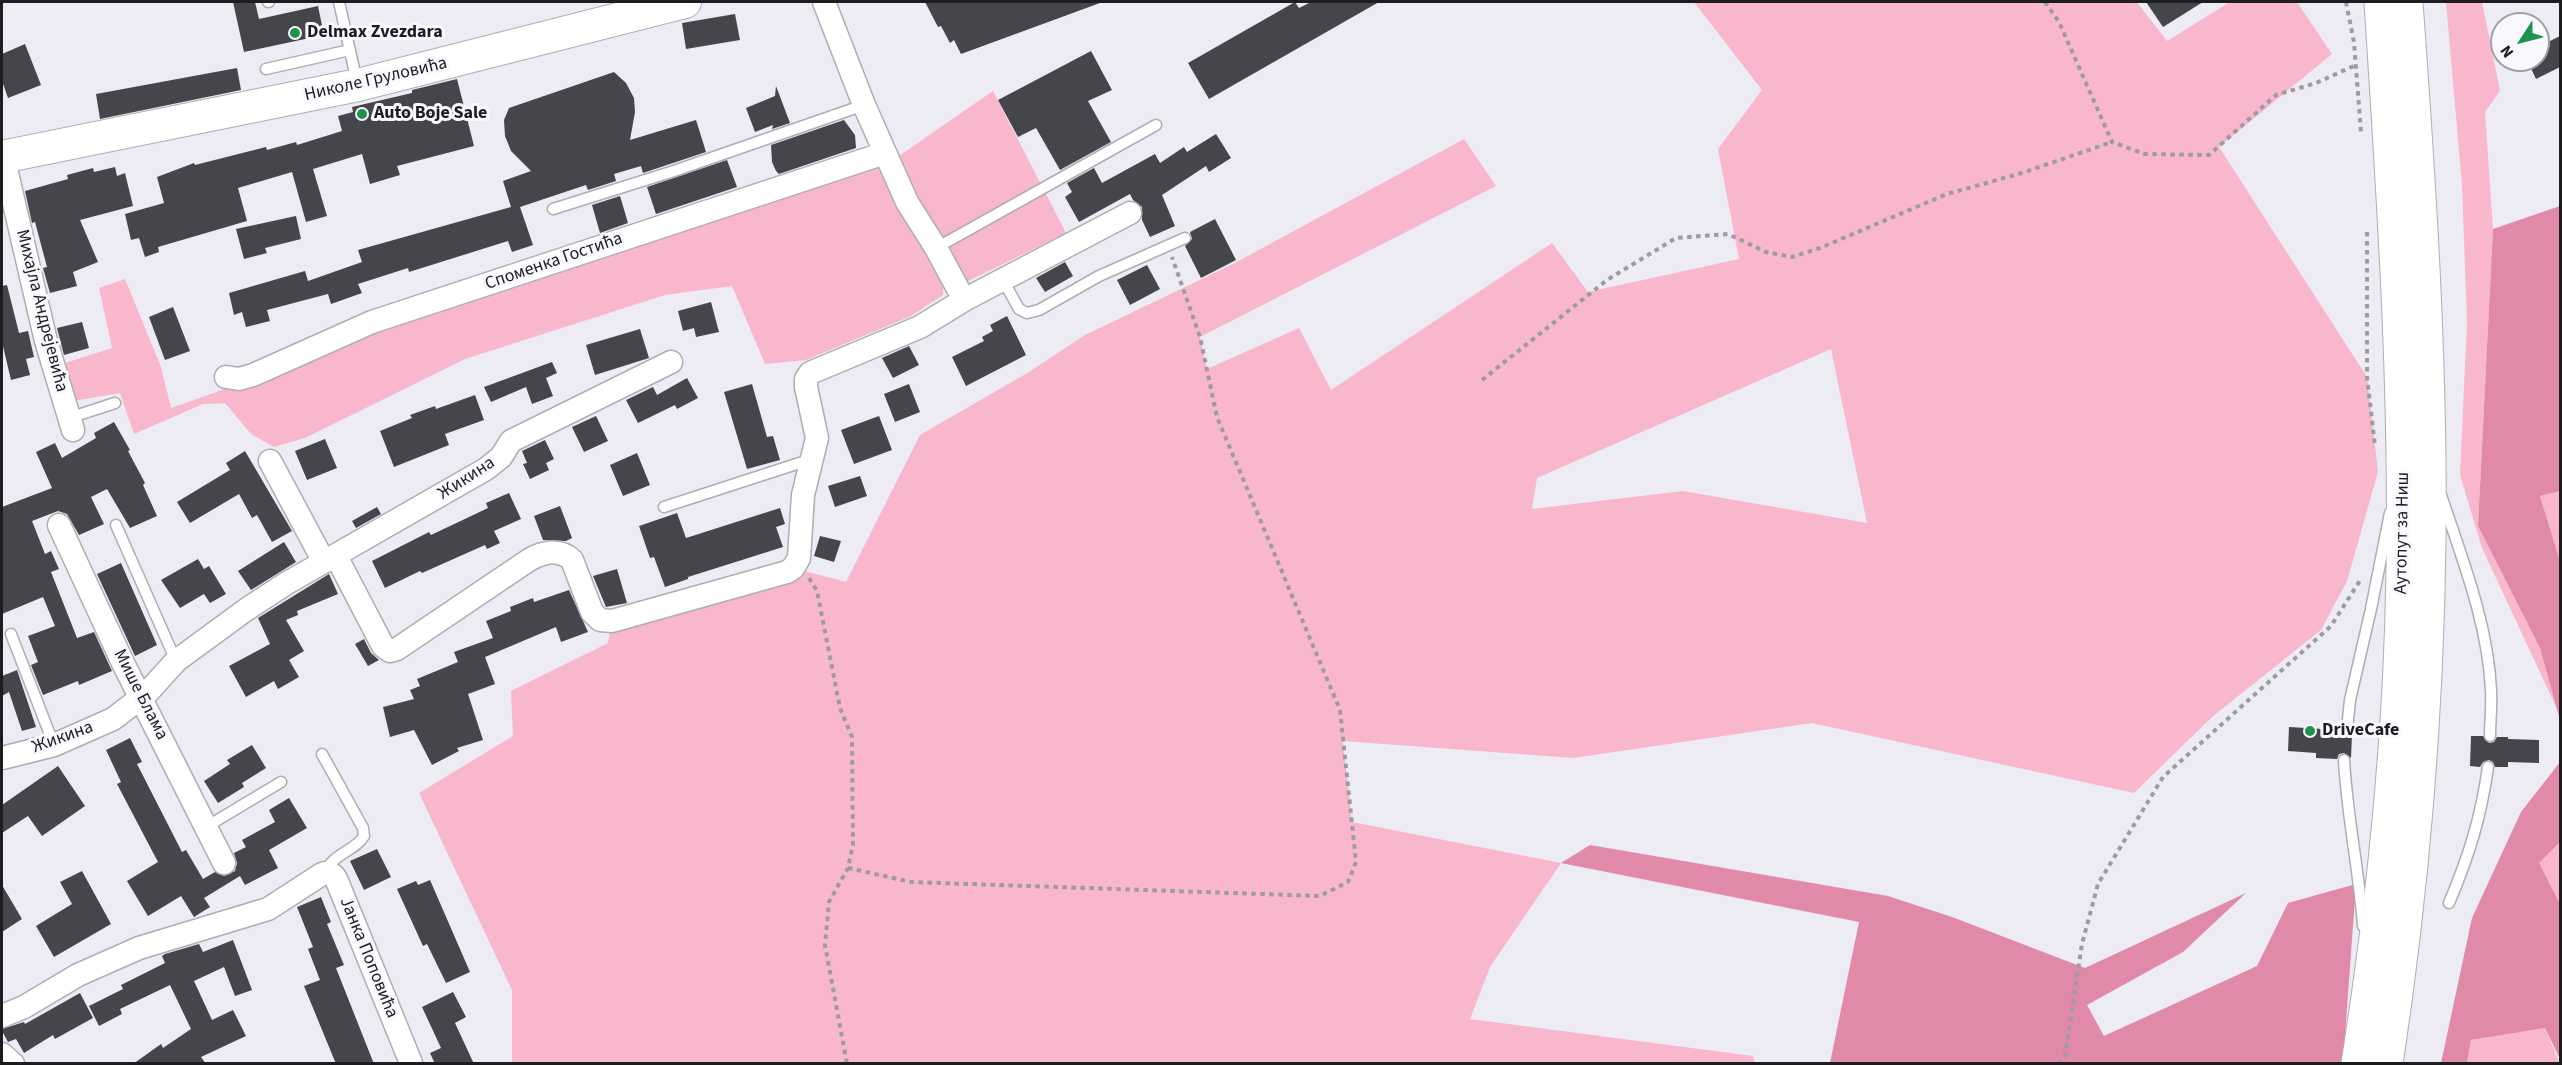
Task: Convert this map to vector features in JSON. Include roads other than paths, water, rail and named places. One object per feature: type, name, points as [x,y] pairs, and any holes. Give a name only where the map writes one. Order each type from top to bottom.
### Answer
[{"type":"highway","name":"Аутопут за Ниш","points":[[2381,2],[2397,260],[2428,597],[2420,757],[2386,1064]]},
{"type":"highway","name":"Аутопут за Ниш","points":[[2358,1064],[2385,861],[2397,713],[2403,571],[2416,466],[2422,256],[2406,2]]},
{"type":"street","name":"Николе Груловића","points":[[2,157],[358,85],[685,2]]},
{"type":"street","points":[[824,2],[885,153],[915,216],[936,248],[964,300]]},
{"type":"street","name":"Споменка Гостића","points":[[226,377],[239,378],[253,375],[372,322],[885,153]]},
{"type":"street","name":"Михајла Андрејевића","points":[[2,157],[46,341],[71,424]]},
{"type":"street","points":[[270,461],[383,646],[390,651],[397,649],[529,560],[548,552],[567,555],[572,560],[595,617],[605,621],[639,614],[793,568],[799,558],[803,495],[814,459],[817,434],[806,387],[806,379],[810,373],[920,327],[964,300],[1130,213]]},
{"type":"street","name":"Жикина","points":[[2,758],[54,745],[113,719],[141,698],[176,661],[247,609],[486,470],[501,457],[511,441],[671,362]]},
{"type":"street","name":"Мише Блама","points":[[59,525],[141,698],[224,863]]},
{"type":"street","name":"Јанка Поповића","points":[[319,876],[330,873],[337,880],[411,1063]]},
{"type":"street","points":[[2,1016],[24,1007],[78,975],[130,952],[268,909],[319,876]]},
{"type":"street","points":[[2,1054],[14,1064]]},
{"type":"lane","points":[[339,2],[358,85]]},
{"type":"lane","points":[[266,69],[350,50]]},
{"type":"lane","points":[[554,208],[674,171],[864,105]]},
{"type":"lane","points":[[936,248],[1156,125]]},
{"type":"lane","points":[[1003,280],[1019,309],[1027,313],[1039,310],[1099,276],[1185,238]]},
{"type":"lane","points":[[71,424],[115,403]]},
{"type":"lane","points":[[664,507],[814,459]]},
{"type":"lane","points":[[2347,730],[2350,700],[2388,521],[2399,481],[2416,466],[2461,555],[2484,641],[2491,690],[2490,736]]},
{"type":"lane","points":[[116,525],[176,661]]},
{"type":"lane","points":[[11,634],[54,745]]},
{"type":"lane","points":[[319,876],[332,861],[360,842],[364,836],[363,828],[322,754]]},
{"type":"lane","points":[[2344,760],[2348,813],[2360,890],[2369,994]]},
{"type":"lane","points":[[2449,903],[2474,839],[2488,767]]},
{"type":"lane","points":[[206,827],[281,782]]},
{"type":"place","name":"Delmax Zvezdara","points":[[295,33]]},
{"type":"place","name":"Auto Boje Sale","points":[[362,114]]},
{"type":"place","name":"DriveCafe","points":[[2310,731]]}]
